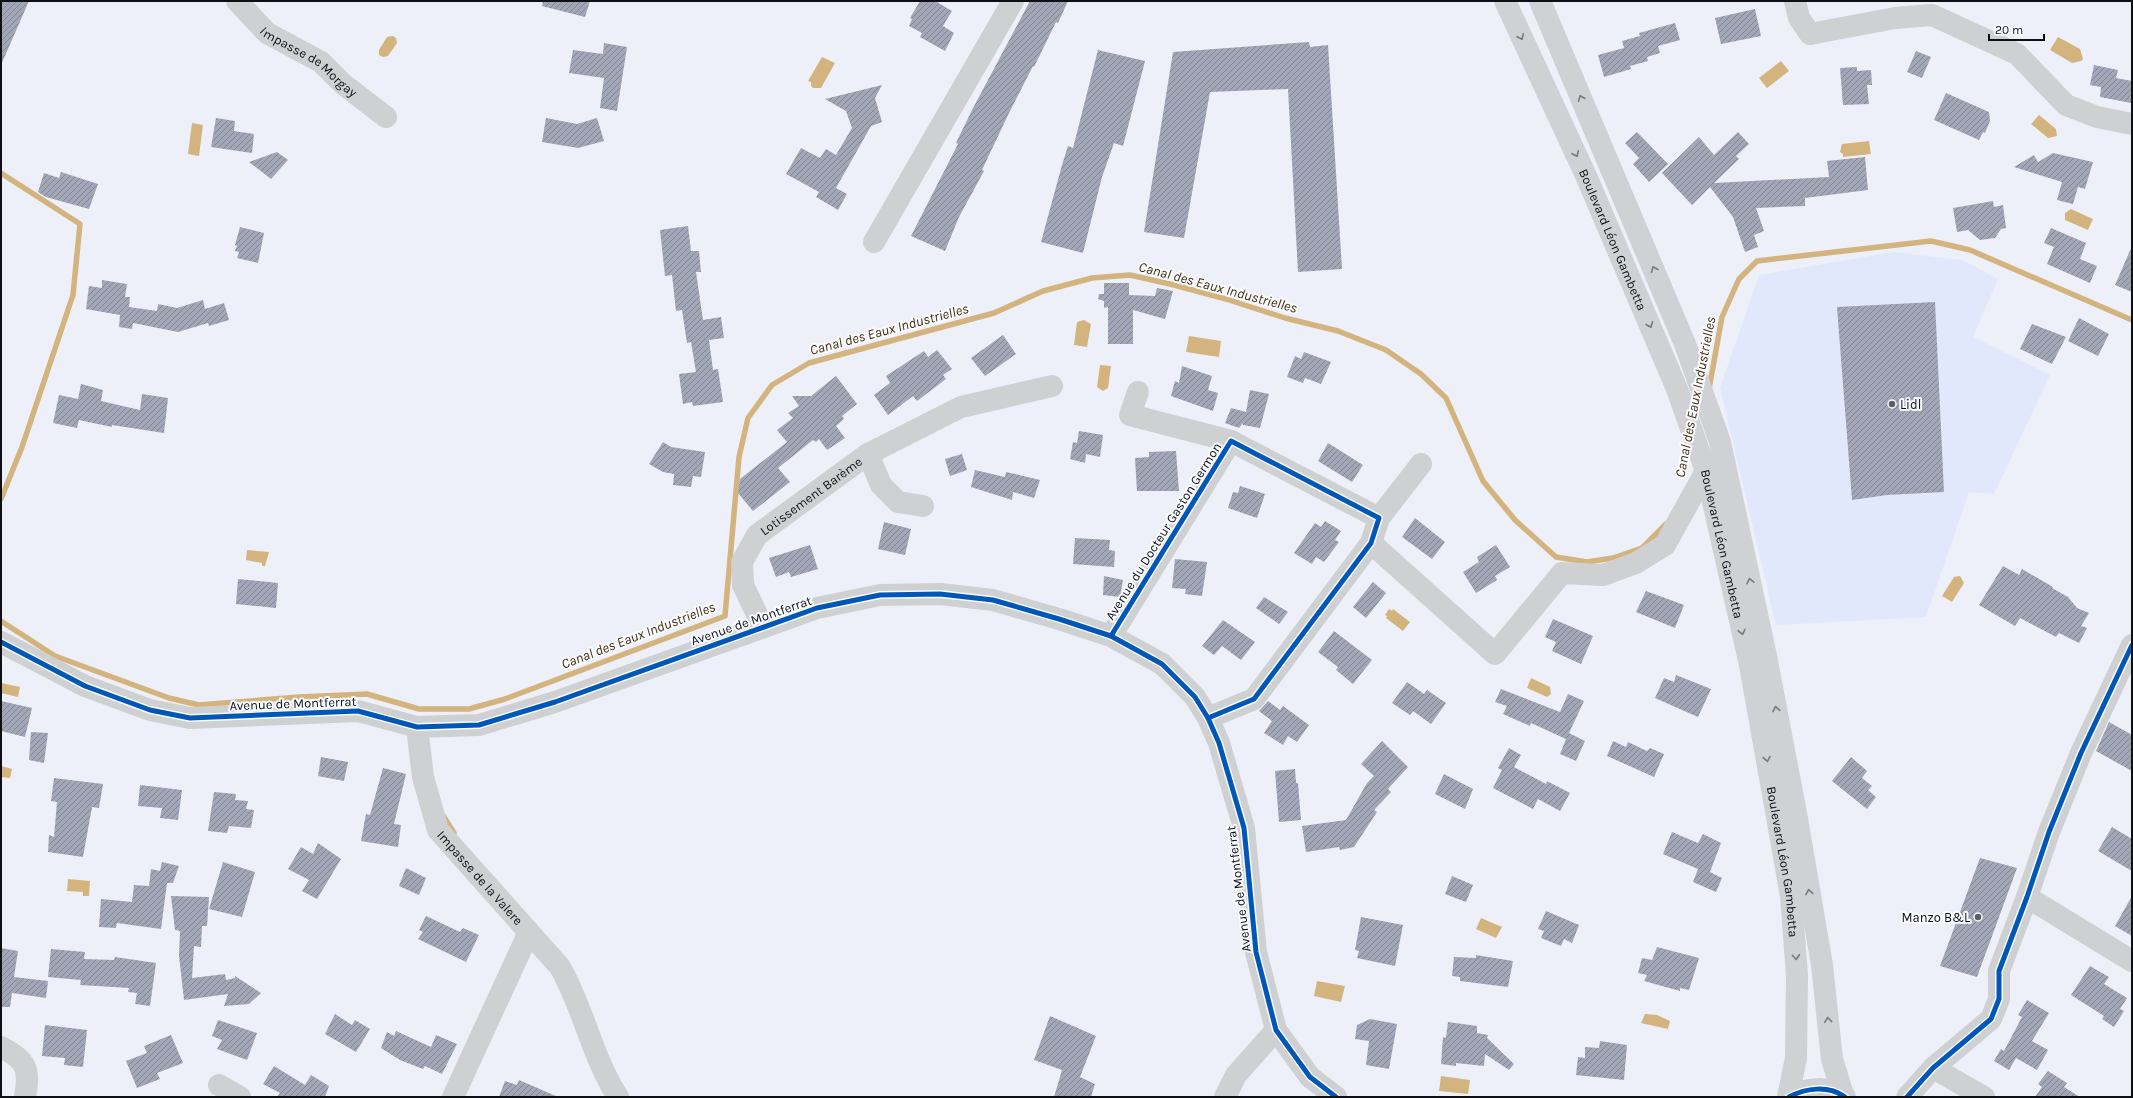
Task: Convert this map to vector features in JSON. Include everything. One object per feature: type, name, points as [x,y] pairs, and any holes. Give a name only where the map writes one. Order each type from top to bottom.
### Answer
[{"type":"main road","name":"Boulevard Léon Gambetta","points":[[1505,1],[1586,178],[1677,389],[1706,471],[1750,665],[1792,896],[1797,976],[1796,1058],[1788,1097]]},
{"type":"main road","name":"Boulevard Léon Gambetta","points":[[1540,1],[1685,344],[1720,442],[1766,656],[1796,813],[1822,965],[1832,1059],[1844,1096]]},
{"type":"main road","points":[[1788,1097],[1801,1091],[1815,1089],[1829,1090],[1844,1096]]},
{"type":"street","name":"Impasse de Morgay","points":[[237,1],[267,33],[321,62],[343,84],[386,118]]},
{"type":"street","points":[[874,242],[1013,1]]},
{"type":"street","points":[[1795,1],[1799,18],[1810,34],[1895,18],[1932,15],[2017,54],[2066,105],[2097,117],[2132,124]]},
{"type":"street","name":"Lotissement Barème","points":[[764,627],[743,585],[742,562],[757,535],[868,454],[961,407],[1052,386]]},
{"type":"street","points":[[1138,392],[1130,415],[1231,441]]},
{"type":"street","name":"Avenue du Docteur Gaston Germon","points":[[1110,636],[1231,441],[1379,518]]},
{"type":"street","name":"Lotissement Barème","points":[[868,454],[880,485],[898,502],[923,506]]},
{"type":"street","points":[[1208,718],[1254,699],[1371,543],[1379,518],[1421,464]]},
{"type":"street","points":[[1371,543],[1495,654],[1562,573],[1603,575],[1636,563],[1665,545],[1706,471]]},
{"type":"street","name":"Avenue de Montferrat","points":[[1,642],[85,686],[150,710],[190,718],[358,711],[417,727],[479,725],[555,702],[817,608],[880,595],[940,594],[993,600],[1059,619],[1110,636],[1162,664],[1195,697],[1208,718],[1219,743],[1244,828],[1256,952],[1276,1030],[1310,1077],[1336,1097]]},
{"type":"street","points":[[1907,1097],[1933,1068],[1991,1019],[1999,999],[1999,971],[2027,897],[2049,832],[2078,760],[2132,645]]},
{"type":"street","name":"Impasse de la Valere","points":[[417,727],[423,777],[438,830],[560,967],[571,987],[607,1080],[618,1097]]},
{"type":"street","points":[[2027,897],[2132,961]]},
{"type":"street","name":"Impasse de la Valere","points":[[453,1097],[529,932]]},
{"type":"street","points":[[1225,1097],[1236,1075],[1276,1030]]},
{"type":"street","points":[[1,1048],[16,1055],[27,1068],[28,1080],[25,1097]]},
{"type":"street","points":[[1933,1068],[1984,1097]]},
{"type":"street","points":[[219,1085],[240,1097]]},
{"type":"shaded area","points":[[393,36],[396,38],[397,43],[388,56],[383,57],[379,55],[379,50],[387,37]]},
{"type":"shaded area","points":[[2058,37],[2080,49],[2083,59],[2072,63],[2050,50]]},
{"type":"shaded area","points":[[822,57],[835,63],[821,88],[813,88],[811,86],[811,82],[808,81]]},
{"type":"shaded area","points":[[1781,61],[1789,71],[1767,88],[1759,78]]},
{"type":"shaded area","points":[[2039,115],[2056,129],[2057,136],[2048,138],[2031,124]]},
{"type":"shaded area","points":[[192,123],[203,125],[199,156],[188,154]]},
{"type":"shaded area","points":[[1869,141],[1871,154],[1843,157],[1843,154],[1840,152],[1842,144]]},
{"type":"shaded area","points":[[2071,209],[2093,219],[2088,230],[2065,220],[2065,213]]},
{"type":"shaded area","points":[[1893,252],[1962,260],[1998,279],[1973,337],[2050,375],[1994,494],[1969,492],[1926,617],[1776,625],[1720,388],[1759,275]]},
{"type":"shaded area","points":[[1084,320],[1091,324],[1087,347],[1074,345],[1077,322]]},
{"type":"shaded area","points":[[1189,336],[1221,341],[1219,357],[1186,352]]},
{"type":"shaded area","points":[[1100,365],[1111,366],[1108,388],[1103,391],[1097,387]]},
{"type":"shaded area","points":[[247,550],[269,552],[265,566],[262,566],[262,563],[246,560]]},
{"type":"shaded area","points":[[1960,576],[1964,583],[1952,602],[1942,596],[1954,577]]},
{"type":"shaded area","points":[[1389,609],[1392,611],[1393,609],[1410,622],[1403,631],[1386,618],[1387,616],[1385,615]]},
{"type":"shaded area","points":[[1531,678],[1550,687],[1551,694],[1547,697],[1527,688]]},
{"type":"shaded area","points":[[1,683],[20,687],[18,697],[1,693]]},
{"type":"shaded area","points":[[1,766],[12,769],[10,778],[1,777]]},
{"type":"shaded area","points":[[68,879],[90,881],[89,896],[83,896],[83,892],[67,891]]},
{"type":"shaded area","points":[[1481,918],[1502,927],[1496,938],[1476,929]]},
{"type":"shaded area","points":[[1317,981],[1345,986],[1341,1002],[1314,996]]},
{"type":"shaded area","points":[[1645,1014],[1657,1015],[1670,1021],[1668,1029],[1641,1023]]},
{"type":"shaded area","points":[[1441,1076],[1470,1080],[1468,1094],[1439,1091]]},
{"type":"building","points":[[2,1],[29,1],[1,65],[1,11]]},
{"type":"building","points":[[543,1],[590,1],[585,17],[542,6]]},
{"type":"building","points":[[920,1],[935,1],[952,11],[943,26],[954,33],[945,51],[920,37],[922,33],[909,26],[912,19],[910,18]]},
{"type":"building","points":[[1030,1],[1068,1],[1058,23],[1056,22],[1009,113],[982,170],[984,171],[959,217],[945,251],[911,236],[958,144],[956,143],[972,110]]},
{"type":"building","points":[[1755,9],[1761,36],[1721,44],[1715,18]]},
{"type":"building","points":[[1675,23],[1680,40],[1658,46],[1660,53],[1647,57],[1648,61],[1630,66],[1631,69],[1604,77],[1598,55],[1624,48],[1622,41],[1640,36],[1639,33]]},
{"type":"building","points":[[1309,42],[1310,47],[1328,45],[1342,269],[1298,272],[1288,89],[1210,92],[1184,238],[1144,232],[1173,52]]},
{"type":"building","points":[[604,43],[627,47],[617,111],[600,108],[604,78],[569,73],[573,50],[603,54]]},
{"type":"building","points":[[1098,50],[1145,61],[1123,146],[1114,143],[1102,177],[1083,253],[1041,242],[1068,146],[1073,148]]},
{"type":"building","points":[[1916,51],[1931,57],[1922,78],[1907,72]]},
{"type":"building","points":[[2094,65],[2118,70],[2116,78],[2132,81],[2131,103],[2100,97],[2101,87],[2090,85]]},
{"type":"building","points":[[1857,67],[1857,71],[1871,70],[1872,85],[1867,85],[1869,104],[1843,105],[1840,68]]},
{"type":"building","points":[[882,85],[875,98],[882,122],[871,126],[836,188],[847,194],[838,210],[816,197],[819,192],[786,174],[801,148],[820,158],[826,149],[836,155],[852,128],[846,111],[825,99]]},
{"type":"building","points":[[1946,93],[1989,112],[1990,121],[1985,133],[1983,132],[1979,140],[1934,120]]},
{"type":"building","points":[[216,118],[235,121],[234,131],[254,134],[252,153],[211,147]]},
{"type":"building","points":[[546,118],[577,124],[597,118],[604,141],[578,148],[542,142]]},
{"type":"building","points":[[1637,132],[1668,164],[1649,182],[1633,164],[1639,158],[1625,143]]},
{"type":"building","points":[[1738,132],[1749,144],[1736,156],[1739,159],[1714,183],[1829,177],[1827,161],[1865,157],[1868,190],[1805,198],[1805,206],[1756,208],[1764,231],[1754,235],[1758,247],[1745,252],[1733,217],[1710,187],[1692,205],[1662,173],[1699,137],[1714,155]]},
{"type":"building","points":[[277,152],[288,160],[271,179],[249,162]]},
{"type":"building","points":[[2053,153],[2093,162],[2085,189],[2078,187],[2073,204],[2057,200],[2062,182],[2014,167],[2034,155],[2038,162]]},
{"type":"building","points":[[61,172],[98,184],[89,209],[46,197],[38,192],[44,173],[59,178]]},
{"type":"building","points":[[1993,201],[1994,207],[2003,205],[2006,228],[2001,229],[1995,238],[1980,240],[1968,230],[1957,232],[1953,208]]},
{"type":"building","points":[[688,226],[691,251],[699,251],[701,272],[696,272],[703,320],[721,317],[724,338],[709,340],[713,370],[718,369],[723,402],[693,406],[692,402],[683,404],[679,374],[696,372],[691,342],[687,343],[682,310],[676,311],[672,275],[665,276],[660,230]]},
{"type":"building","points":[[240,227],[264,233],[258,263],[237,258],[239,252],[235,251],[237,246],[235,245]]},
{"type":"building","points":[[2051,228],[2086,243],[2080,259],[2097,266],[2090,283],[2047,264],[2054,247],[2044,243]]},
{"type":"building","points":[[2132,246],[2132,292],[2115,285]]},
{"type":"building","points":[[102,280],[127,284],[125,297],[130,297],[129,307],[157,311],[158,304],[177,308],[203,300],[205,309],[224,303],[229,320],[209,326],[208,323],[178,332],[133,323],[132,329],[119,327],[120,315],[86,309],[89,286],[102,288]]},
{"type":"building","points":[[1104,283],[1129,283],[1129,295],[1155,296],[1157,288],[1173,291],[1165,319],[1133,310],[1133,344],[1108,344],[1108,307],[1104,308],[1104,301],[1098,299],[1099,294],[1104,294]]},
{"type":"building","points":[[1935,302],[1944,492],[1887,495],[1852,500],[1837,307]]},
{"type":"building","points":[[2079,318],[2109,334],[2098,356],[2068,341]]},
{"type":"building","points":[[2032,324],[2066,337],[2052,364],[2020,349]]},
{"type":"building","points":[[1003,335],[1016,354],[985,376],[971,358]]},
{"type":"building","points":[[937,350],[952,369],[943,375],[946,379],[917,401],[913,396],[888,415],[874,395],[890,383],[886,376],[924,351],[928,357]]},
{"type":"building","points":[[1304,352],[1331,362],[1321,384],[1305,378],[1303,383],[1287,377],[1295,356],[1301,359]]},
{"type":"building","points":[[1182,366],[1212,376],[1208,390],[1218,393],[1213,411],[1171,396],[1175,381],[1179,383]]},
{"type":"building","points":[[836,376],[857,404],[842,416],[844,419],[836,426],[845,438],[827,450],[819,439],[816,442],[813,440],[778,468],[790,482],[753,511],[738,493],[740,479],[787,442],[777,430],[793,418],[788,413],[799,406],[792,396],[811,396]]},
{"type":"building","points":[[81,384],[103,390],[101,401],[140,410],[142,394],[168,398],[164,433],[112,425],[112,427],[79,420],[77,428],[53,423],[59,395],[78,399]]},
{"type":"building","points":[[1250,390],[1269,394],[1260,428],[1243,425],[1243,423],[1239,428],[1225,423],[1231,408],[1246,412]]},
{"type":"building","points":[[1079,431],[1103,435],[1100,457],[1086,454],[1085,463],[1070,459],[1073,442],[1077,443]]},
{"type":"building","points":[[663,442],[671,447],[705,452],[701,477],[693,476],[691,487],[673,485],[674,474],[663,472],[649,464]]},
{"type":"building","points":[[1328,443],[1363,465],[1352,482],[1318,461]]},
{"type":"building","points":[[1176,451],[1179,491],[1137,491],[1135,458],[1149,457],[1149,452]]},
{"type":"building","points":[[962,454],[967,470],[950,476],[945,459]]},
{"type":"building","points":[[975,470],[1005,477],[1006,472],[1040,480],[1034,498],[1013,492],[1012,500],[971,487]]},
{"type":"building","points":[[1240,486],[1265,494],[1257,518],[1228,508],[1233,492],[1238,493]]},
{"type":"building","points":[[1415,518],[1445,542],[1432,559],[1402,537]]},
{"type":"building","points":[[1325,521],[1341,531],[1335,540],[1339,542],[1324,562],[1316,557],[1312,564],[1294,553],[1315,523],[1321,527]]},
{"type":"building","points":[[884,522],[911,529],[905,555],[878,549]]},
{"type":"building","points":[[1075,538],[1110,540],[1109,550],[1115,551],[1114,567],[1073,564]]},
{"type":"building","points":[[810,545],[818,569],[791,577],[789,572],[776,577],[769,558]]},
{"type":"building","points":[[1496,545],[1510,567],[1495,576],[1497,580],[1476,593],[1463,572],[1479,562],[1477,557]]},
{"type":"building","points":[[1175,559],[1207,562],[1202,596],[1185,594],[1186,589],[1172,588]]},
{"type":"building","points":[[2003,566],[2019,575],[2022,569],[2068,597],[2077,608],[2089,613],[2081,626],[2087,628],[2079,643],[2059,633],[2056,637],[2020,618],[2015,626],[1979,605]]},
{"type":"building","points":[[1104,576],[1123,580],[1120,597],[1103,595]]},
{"type":"building","points":[[238,579],[278,583],[276,608],[236,604]]},
{"type":"building","points":[[1373,582],[1386,593],[1366,618],[1353,607]]},
{"type":"building","points":[[1646,591],[1684,605],[1675,628],[1636,612]]},
{"type":"building","points":[[1264,597],[1288,612],[1279,624],[1256,608]]},
{"type":"building","points":[[1553,619],[1593,636],[1581,664],[1552,651],[1556,642],[1545,637]]},
{"type":"building","points":[[1223,620],[1255,642],[1241,660],[1222,646],[1214,655],[1202,646]]},
{"type":"building","points":[[1334,631],[1372,660],[1353,684],[1336,670],[1338,667],[1318,652]]},
{"type":"building","points":[[1676,675],[1711,689],[1698,717],[1655,698],[1664,678],[1674,682]]},
{"type":"building","points":[[1407,682],[1424,694],[1427,690],[1446,703],[1431,724],[1413,711],[1410,715],[1392,703]]},
{"type":"building","points":[[1501,689],[1560,712],[1568,694],[1584,701],[1569,733],[1585,741],[1576,761],[1560,754],[1566,739],[1531,723],[1530,726],[1503,714],[1507,706],[1495,702]]},
{"type":"building","points":[[1,701],[32,708],[25,737],[1,731]]},
{"type":"building","points":[[1268,701],[1280,710],[1283,706],[1309,725],[1297,742],[1288,736],[1283,745],[1264,733],[1272,721],[1259,711]]},
{"type":"building","points":[[2109,722],[2132,735],[2132,771],[2096,751]]},
{"type":"building","points":[[31,732],[48,733],[44,763],[29,760]]},
{"type":"building","points":[[1382,741],[1408,767],[1388,789],[1391,792],[1374,810],[1377,812],[1354,847],[1340,850],[1339,847],[1306,852],[1302,826],[1346,820],[1367,783],[1374,776],[1361,764]]},
{"type":"building","points":[[1613,741],[1626,747],[1628,742],[1647,751],[1650,748],[1664,754],[1654,777],[1607,756]]},
{"type":"building","points":[[1509,748],[1521,755],[1514,767],[1546,784],[1547,781],[1570,793],[1560,811],[1538,799],[1533,809],[1493,788],[1502,770],[1498,768]]},
{"type":"building","points":[[321,757],[348,762],[344,781],[318,776]]},
{"type":"building","points":[[1851,757],[1867,771],[1862,778],[1872,786],[1868,790],[1876,797],[1867,809],[1832,781]]},
{"type":"building","points":[[383,768],[406,774],[394,824],[401,825],[398,847],[361,841],[366,814],[370,815]]},
{"type":"building","points":[[1295,769],[1296,783],[1298,783],[1301,820],[1279,822],[1275,771]]},
{"type":"building","points":[[1444,774],[1473,789],[1465,809],[1435,794]]},
{"type":"building","points":[[54,778],[103,784],[99,808],[92,807],[83,857],[48,852],[49,835],[54,837],[57,802],[51,801]]},
{"type":"building","points":[[140,785],[182,790],[178,820],[160,818],[162,808],[138,806]]},
{"type":"building","points":[[214,792],[236,794],[235,800],[248,801],[246,809],[254,810],[251,828],[229,826],[227,833],[208,831]]},
{"type":"building","points":[[2112,827],[2132,839],[2132,871],[2098,851]]},
{"type":"building","points":[[1672,832],[1698,843],[1703,834],[1721,843],[1710,872],[1722,878],[1716,892],[1693,882],[1698,869],[1663,854]]},
{"type":"building","points":[[318,843],[341,859],[317,899],[302,891],[309,880],[288,869],[301,847],[313,854]]},
{"type":"building","name":"Manzo B&L","points":[[1980,858],[2017,868],[1977,977],[1940,966]]},
{"type":"building","points":[[162,862],[179,866],[173,883],[167,883],[161,929],[117,923],[116,928],[99,927],[101,899],[132,902],[134,885],[149,886],[151,869],[160,871]]},
{"type":"building","points":[[223,862],[255,872],[242,917],[209,909]]},
{"type":"building","points":[[406,868],[426,878],[419,895],[399,886]]},
{"type":"building","points":[[1452,876],[1473,885],[1466,902],[1445,894]]},
{"type":"building","points":[[171,896],[209,897],[207,926],[202,926],[201,947],[194,946],[192,978],[225,974],[226,980],[235,978],[235,976],[261,993],[249,1004],[224,1006],[228,994],[184,1000],[179,956],[180,931],[175,930]]},
{"type":"building","points":[[2132,896],[2132,936],[2115,926]]},
{"type":"building","points":[[1546,911],[1579,925],[1572,943],[1564,939],[1561,946],[1541,938],[1544,931],[1538,929]]},
{"type":"building","points":[[426,916],[460,932],[463,928],[479,935],[466,962],[418,939],[423,932],[419,930]]},
{"type":"building","points":[[1361,917],[1403,925],[1395,966],[1357,958],[1359,951],[1355,950]]},
{"type":"building","points":[[1657,947],[1699,958],[1689,990],[1680,988],[1680,991],[1644,981],[1647,975],[1638,973],[1642,958],[1652,960]]},
{"type":"building","points":[[1,948],[18,951],[14,977],[48,981],[46,998],[12,993],[10,1007],[1,1007]]},
{"type":"building","points":[[51,949],[85,952],[84,959],[114,960],[115,957],[156,963],[150,1006],[135,1004],[137,993],[128,992],[129,988],[80,985],[81,980],[48,977]]},
{"type":"building","points":[[1476,955],[1513,961],[1508,987],[1460,981],[1460,977],[1452,976],[1454,957],[1476,958]]},
{"type":"building","points":[[2090,966],[2109,977],[2104,984],[2127,998],[2120,1009],[2124,1011],[2114,1027],[2102,1019],[2104,1016],[2071,995]]},
{"type":"building","points":[[2027,1000],[2049,1013],[2032,1041],[2048,1050],[2037,1070],[2016,1058],[2009,1070],[1994,1061],[2001,1049],[2004,1051],[2022,1017],[2018,1015]]},
{"type":"building","points":[[335,1014],[352,1025],[355,1020],[370,1029],[356,1052],[325,1034]]},
{"type":"building","points":[[1050,1016],[1096,1036],[1080,1077],[1095,1084],[1091,1097],[1054,1097],[1062,1070],[1034,1060]]},
{"type":"building","points":[[1370,1019],[1397,1024],[1389,1069],[1366,1065],[1369,1041],[1355,1039],[1357,1025]]},
{"type":"building","points":[[218,1020],[257,1033],[247,1060],[217,1049],[222,1040],[212,1036]]},
{"type":"building","points":[[1448,1022],[1477,1026],[1477,1033],[1488,1035],[1487,1038],[1514,1064],[1509,1070],[1485,1054],[1484,1066],[1456,1063],[1456,1066],[1441,1064],[1443,1037],[1446,1038]]},
{"type":"building","points":[[45,1025],[87,1030],[83,1067],[64,1065],[65,1058],[42,1056]]},
{"type":"building","points":[[396,1031],[431,1047],[436,1035],[457,1044],[442,1074],[425,1066],[423,1069],[400,1060],[381,1048],[387,1032],[394,1036]]},
{"type":"building","points":[[171,1035],[183,1063],[157,1073],[160,1079],[137,1088],[126,1061],[147,1053],[144,1046]]},
{"type":"building","points":[[1600,1041],[1627,1045],[1624,1080],[1576,1075],[1578,1057],[1585,1058],[1585,1047],[1599,1048]]},
{"type":"building","points":[[274,1066],[305,1085],[311,1075],[329,1086],[325,1097],[277,1097],[280,1093],[263,1084]]},
{"type":"building","points":[[2048,1071],[2067,1083],[2064,1087],[2080,1097],[2035,1097],[2042,1087],[2038,1084]]},
{"type":"building","points":[[519,1080],[558,1097],[499,1097],[505,1081],[517,1085]]},
{"type":"waterway","name":"Canal des Eaux Industrielles","points":[[1,173],[80,224],[73,295],[22,447],[1,499]]},
{"type":"waterway","name":"Canal des Eaux Industrielles","points":[[1709,389],[1722,317],[1739,279],[1757,261],[1931,241],[1970,250],[2132,320]]},
{"type":"waterway","name":"Canal des Eaux Industrielles","points":[[1,621],[55,656],[169,698],[199,705],[299,697],[367,694],[419,709],[469,709],[505,699],[725,616],[739,457],[748,418],[772,385],[809,363],[994,313],[1043,291],[1092,278],[1130,275],[1174,285],[1226,299],[1285,318],[1338,331],[1386,350],[1421,374],[1446,398],[1483,481],[1515,520],[1556,557],[1587,562],[1613,558],[1642,548],[1666,524]]},
{"type":"waterway","points":[[444,817],[454,833]]},
{"type":"cycle path","points":[[1111,636],[1231,441],[1379,518],[1371,543],[1254,699],[1208,718]]},
{"type":"cycle path","points":[[1,642],[85,686],[150,710],[190,718],[358,711],[417,727],[479,725],[555,702],[817,608],[880,595],[940,594],[993,600],[1111,636],[1162,664],[1195,697],[1208,718],[1219,743],[1244,828],[1256,952],[1276,1030],[1310,1077],[1336,1097]]},
{"type":"cycle path","points":[[1907,1097],[1933,1068],[1991,1019],[1999,999],[1999,971],[2027,897],[2049,832],[2081,753],[2132,645]]},
{"type":"cycle path","points":[[1789,1097],[1817,1089],[1824,1089],[1838,1093],[1845,1097]]},
{"type":"place","name":"Lidl","points":[[1892,404]]},
{"type":"place","name":"Manzo B&L","points":[[1978,917]]}]
